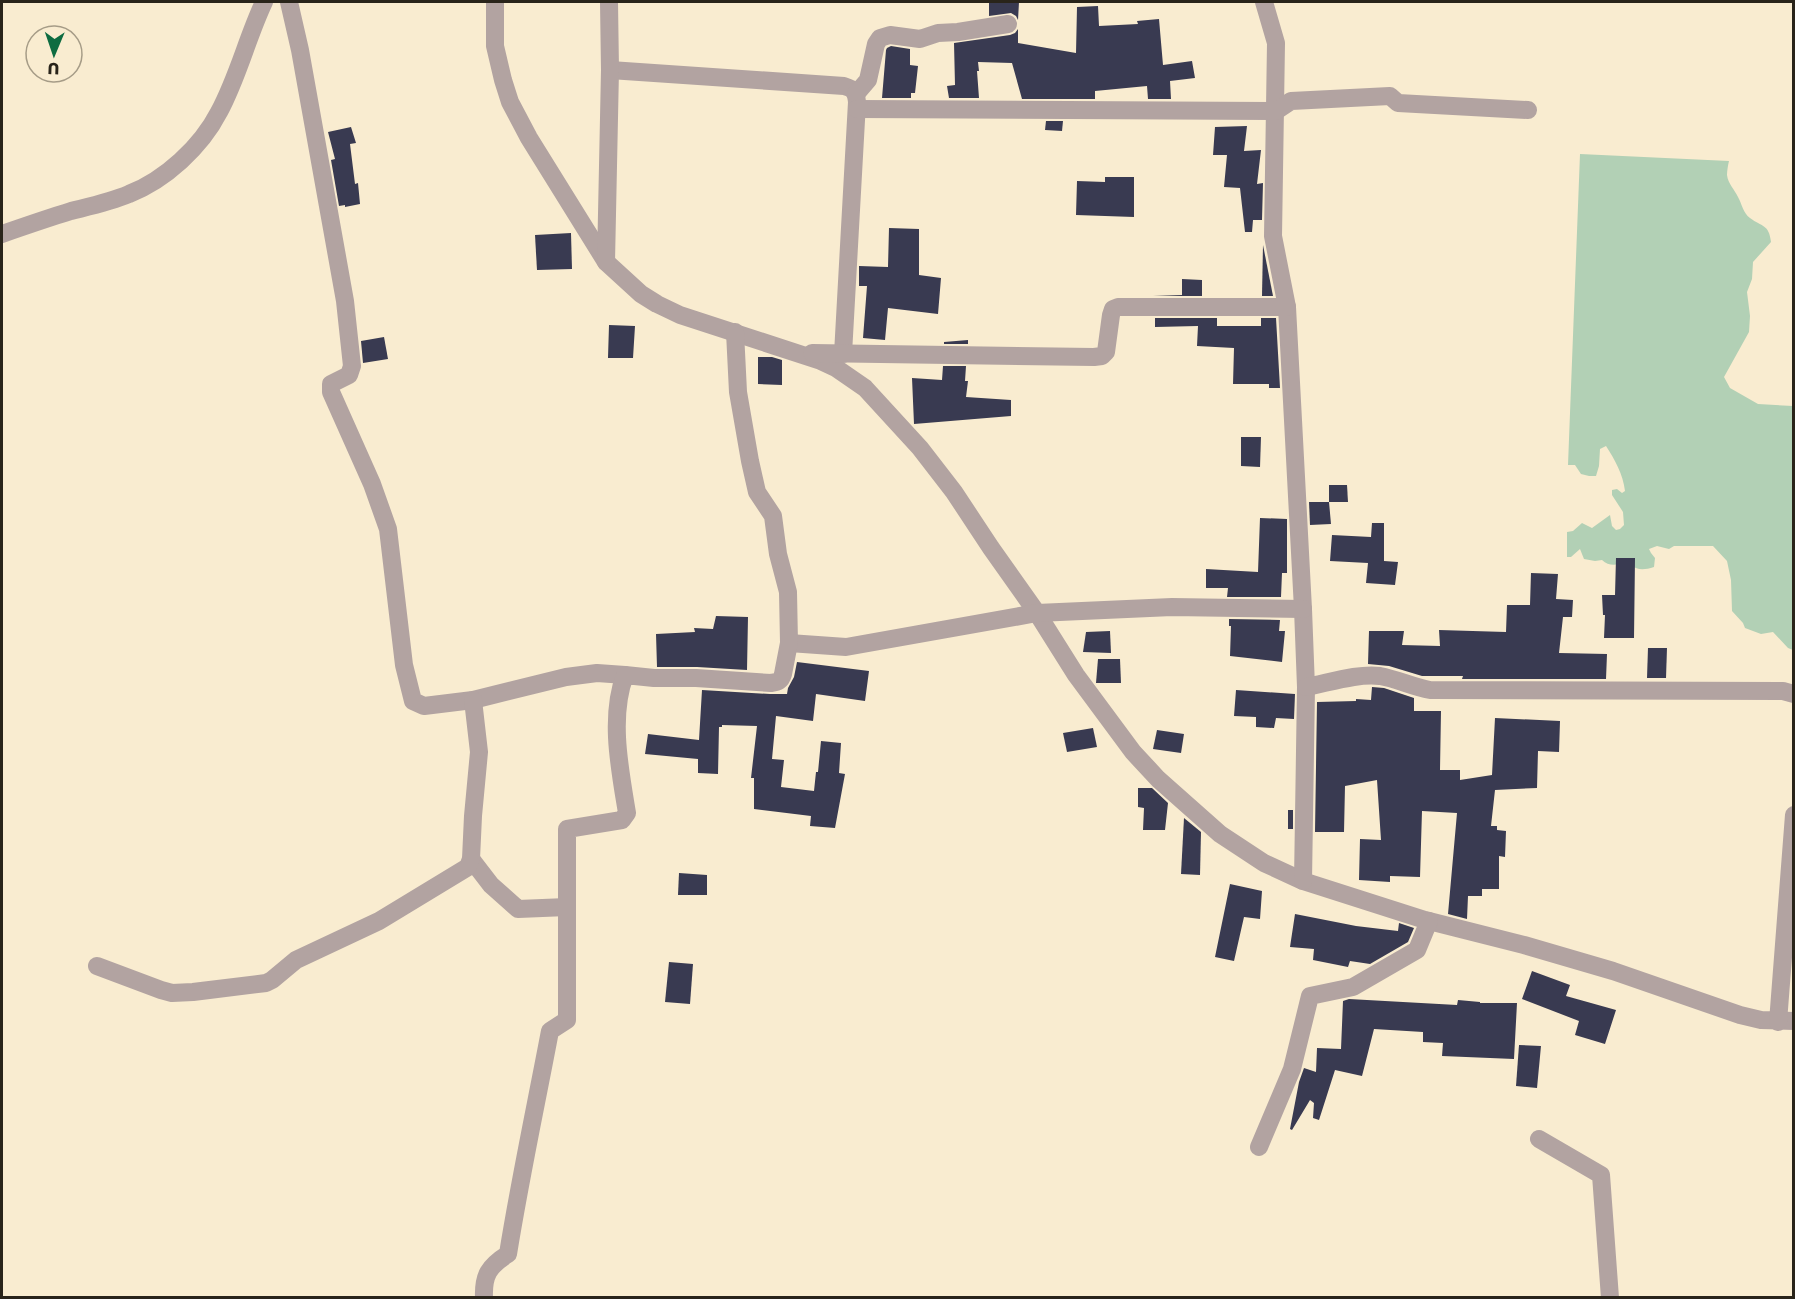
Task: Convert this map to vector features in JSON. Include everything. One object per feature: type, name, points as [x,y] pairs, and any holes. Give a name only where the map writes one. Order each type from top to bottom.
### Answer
[{"type":"street","points":[[2,234],[131,193],[156,179],[190,152],[204,138],[228,96],[264,2]]},
{"type":"street","points":[[289,2],[316,135],[349,333],[352,366],[349,375],[331,384],[331,392],[372,484],[388,529],[404,664],[413,701],[424,706],[473,700],[566,677],[597,674],[771,684],[782,679],[789,643],[788,592],[778,554],[773,516],[757,492],[744,431],[738,392],[735,332]]},
{"type":"street","points":[[495,2],[495,46],[510,102],[529,138],[606,262],[625,281],[657,304],[680,315],[836,368],[865,388],[920,448],[954,492],[1037,613],[1076,675],[1133,752],[1158,779],[1220,834],[1264,863],[1303,881],[1429,921],[1613,971],[1740,1015],[1786,1022],[1794,815]]},
{"type":"street","points":[[606,262],[609,2]]},
{"type":"street","points":[[1264,2],[1276,42],[1273,236],[1287,307],[1303,609],[1306,687],[1303,881]]},
{"type":"street","points":[[856,101],[868,80],[876,44],[880,38],[890,36],[920,39],[938,33],[1008,24]]},
{"type":"street","points":[[610,70],[852,88],[856,101],[843,354]]},
{"type":"street","points":[[856,101],[1276,111],[1291,102],[1390,96],[1398,103],[1528,110]]},
{"type":"street","points":[[797,353],[1094,357],[1102,356],[1106,352],[1111,315],[1113,309],[1118,307],[1287,307]]},
{"type":"street","points":[[789,643],[846,647],[1037,613],[1172,608],[1303,609]]},
{"type":"street","points":[[484,1298],[483,1285],[488,1272],[493,1263],[508,1254],[550,1031],[567,1020],[567,829],[622,820],[627,813],[617,745],[621,686],[625,675]]},
{"type":"street","points":[[1306,687],[1367,675],[1430,690],[1782,691],[1794,694]]},
{"type":"street","points":[[97,966],[161,990],[181,993],[266,983],[289,965],[379,921],[468,867],[471,859],[479,752],[473,700]]},
{"type":"street","points":[[471,859],[491,885],[518,909],[567,907]]},
{"type":"street","points":[[1260,1147],[1292,1069],[1310,996],[1353,987],[1418,950],[1429,921]]},
{"type":"street","points":[[1539,1139],[1601,1174],[1610,1298]]},
{"type":"green space","points":[[1580,154],[1729,161],[1728,178],[1744,211],[1769,232],[1771,242],[1753,262],[1752,279],[1747,292],[1749,332],[1724,377],[1730,388],[1758,404],[1793,406],[1793,650],[1788,648],[1773,632],[1761,634],[1745,628],[1732,611],[1731,580],[1727,561],[1713,546],[1674,546],[1669,549],[1657,546],[1649,549],[1655,558],[1654,567],[1644,569],[1635,568],[1629,564],[1611,565],[1602,560],[1584,559],[1580,549],[1571,557],[1567,557],[1567,532],[1573,531],[1582,523],[1592,528],[1610,515],[1612,526],[1616,530],[1624,525],[1623,512],[1612,495],[1612,490],[1617,489],[1622,493],[1625,491],[1624,485],[1618,467],[1606,446],[1600,449],[1596,476],[1581,474],[1575,465],[1568,465]]},
{"type":"building","points":[[989,2],[1019,2],[1018,20],[1011,13],[989,16]]},
{"type":"building","points":[[1098,6],[1099,26],[1138,24],[1137,21],[1159,19],[1163,65],[1192,61],[1195,78],[1170,81],[1171,99],[1148,99],[1147,86],[1095,91],[1095,99],[1022,99],[1012,63],[978,62],[979,98],[949,98],[947,86],[955,85],[954,43],[1010,35],[1018,29],[1018,43],[1076,53],[1077,7]]},
{"type":"building","points":[[891,46],[910,49],[910,65],[918,66],[915,93],[911,93],[911,98],[882,98],[886,50]]},
{"type":"building","points":[[1046,121],[1063,121],[1062,131],[1045,130]]},
{"type":"building","points":[[1247,126],[1244,151],[1261,150],[1257,184],[1263,183],[1262,220],[1253,220],[1252,232],[1245,232],[1240,188],[1224,187],[1227,155],[1213,155],[1215,127]]},
{"type":"building","points":[[351,127],[356,143],[350,144],[360,204],[345,207],[345,205],[339,206],[331,160],[335,159],[328,132]]},
{"type":"building","points":[[1105,177],[1134,177],[1134,217],[1076,215],[1077,181],[1105,182]]},
{"type":"building","points":[[889,228],[919,229],[919,275],[941,278],[938,314],[888,308],[885,340],[863,338],[867,286],[859,286],[859,266],[888,267]]},
{"type":"building","points":[[571,233],[572,269],[537,270],[535,235]]},
{"type":"building","points":[[1263,245],[1273,296],[1262,296]]},
{"type":"building","points":[[1182,279],[1202,280],[1202,296],[1153,296],[1182,295]]},
{"type":"building","points":[[1155,318],[1217,318],[1217,326],[1261,326],[1261,318],[1276,318],[1280,388],[1269,388],[1269,384],[1233,384],[1234,348],[1197,346],[1198,326],[1155,327]]},
{"type":"building","points":[[609,325],[635,326],[633,358],[608,358]]},
{"type":"building","points":[[384,337],[388,359],[363,363],[361,341]]},
{"type":"building","points":[[968,340],[968,344],[944,344],[944,342]]},
{"type":"building","points":[[758,357],[782,360],[782,385],[758,384]]},
{"type":"building","points":[[943,366],[966,366],[965,381],[968,381],[966,397],[1011,400],[1011,416],[914,424],[912,378],[942,380]]},
{"type":"building","points":[[1241,437],[1261,437],[1260,467],[1241,466]]},
{"type":"building","points":[[1329,485],[1347,485],[1348,502],[1329,502]]},
{"type":"building","points":[[1309,502],[1329,502],[1331,524],[1310,525]]},
{"type":"building","points":[[1260,518],[1287,519],[1287,573],[1282,573],[1281,597],[1227,597],[1228,588],[1206,588],[1206,569],[1258,572]]},
{"type":"building","points":[[1372,523],[1384,523],[1384,561],[1398,562],[1395,585],[1366,583],[1368,563],[1330,561],[1332,535],[1371,537]]},
{"type":"building","points":[[1616,558],[1635,558],[1634,638],[1604,638],[1605,615],[1603,615],[1602,595],[1615,595]]},
{"type":"building","points":[[1531,573],[1558,574],[1556,599],[1573,600],[1572,617],[1563,617],[1559,653],[1607,654],[1606,679],[1462,679],[1463,676],[1422,676],[1389,666],[1368,664],[1369,631],[1404,631],[1402,645],[1440,646],[1439,630],[1506,632],[1507,605],[1530,605]]},
{"type":"building","points":[[716,616],[748,617],[747,670],[657,667],[656,634],[695,632],[694,628],[713,629]]},
{"type":"building","points":[[1229,619],[1280,620],[1279,631],[1285,631],[1282,662],[1230,656],[1231,626],[1229,626]]},
{"type":"building","points":[[1110,631],[1111,653],[1083,652],[1086,632]]},
{"type":"building","points":[[1648,648],[1667,648],[1666,678],[1647,678]]},
{"type":"building","points":[[1098,659],[1120,659],[1121,683],[1096,683]]},
{"type":"building","points":[[797,662],[869,671],[865,701],[816,694],[813,721],[776,716],[772,759],[784,760],[781,787],[814,791],[821,741],[841,743],[839,773],[845,774],[835,828],[810,826],[811,816],[754,809],[754,778],[751,778],[757,726],[722,725],[719,727],[718,774],[698,773],[698,759],[645,754],[648,734],[699,740],[702,690],[787,694]]},
{"type":"building","points":[[1372,687],[1384,688],[1414,698],[1414,711],[1441,711],[1440,770],[1460,770],[1460,780],[1492,775],[1495,718],[1560,721],[1559,752],[1538,751],[1537,788],[1495,790],[1491,826],[1497,826],[1497,830],[1506,831],[1505,857],[1499,856],[1499,889],[1482,889],[1482,896],[1468,896],[1467,919],[1448,914],[1457,813],[1422,811],[1420,877],[1390,876],[1390,882],[1359,880],[1360,839],[1381,840],[1377,780],[1345,786],[1344,832],[1315,832],[1317,702],[1371,700]]},
{"type":"building","points":[[1236,690],[1295,694],[1294,719],[1276,718],[1274,728],[1256,727],[1256,717],[1234,716]]},
{"type":"building","points":[[1093,728],[1097,747],[1067,752],[1063,733]]},
{"type":"building","points":[[1157,730],[1184,734],[1181,753],[1153,749]]},
{"type":"building","points":[[1138,788],[1152,788],[1168,803],[1165,830],[1143,830],[1144,808],[1138,807]]},
{"type":"building","points":[[1288,810],[1293,810],[1293,829],[1288,829]]},
{"type":"building","points":[[1184,818],[1201,832],[1200,875],[1181,874]]},
{"type":"building","points":[[679,873],[707,875],[707,895],[678,895]]},
{"type":"building","points":[[1230,884],[1262,891],[1260,919],[1244,917],[1234,961],[1215,957]]},
{"type":"building","points":[[1295,914],[1356,926],[1398,931],[1399,923],[1414,928],[1408,942],[1370,964],[1350,961],[1348,967],[1313,960],[1314,949],[1290,947]]},
{"type":"building","points":[[669,962],[693,964],[690,1004],[665,1002]]},
{"type":"building","points":[[1532,971],[1570,985],[1566,996],[1616,1010],[1605,1044],[1575,1035],[1579,1021],[1522,999]]},
{"type":"building","points":[[1349,999],[1457,1005],[1458,1000],[1480,1003],[1517,1003],[1514,1059],[1442,1056],[1443,1043],[1423,1042],[1423,1032],[1374,1029],[1362,1076],[1335,1070],[1319,1120],[1313,1118],[1314,1103],[1310,1100],[1292,1130],[1290,1129],[1299,1082],[1304,1068],[1316,1072],[1317,1048],[1341,1049],[1343,1001]]},
{"type":"building","points":[[1519,1045],[1541,1046],[1537,1088],[1516,1086]]}]
